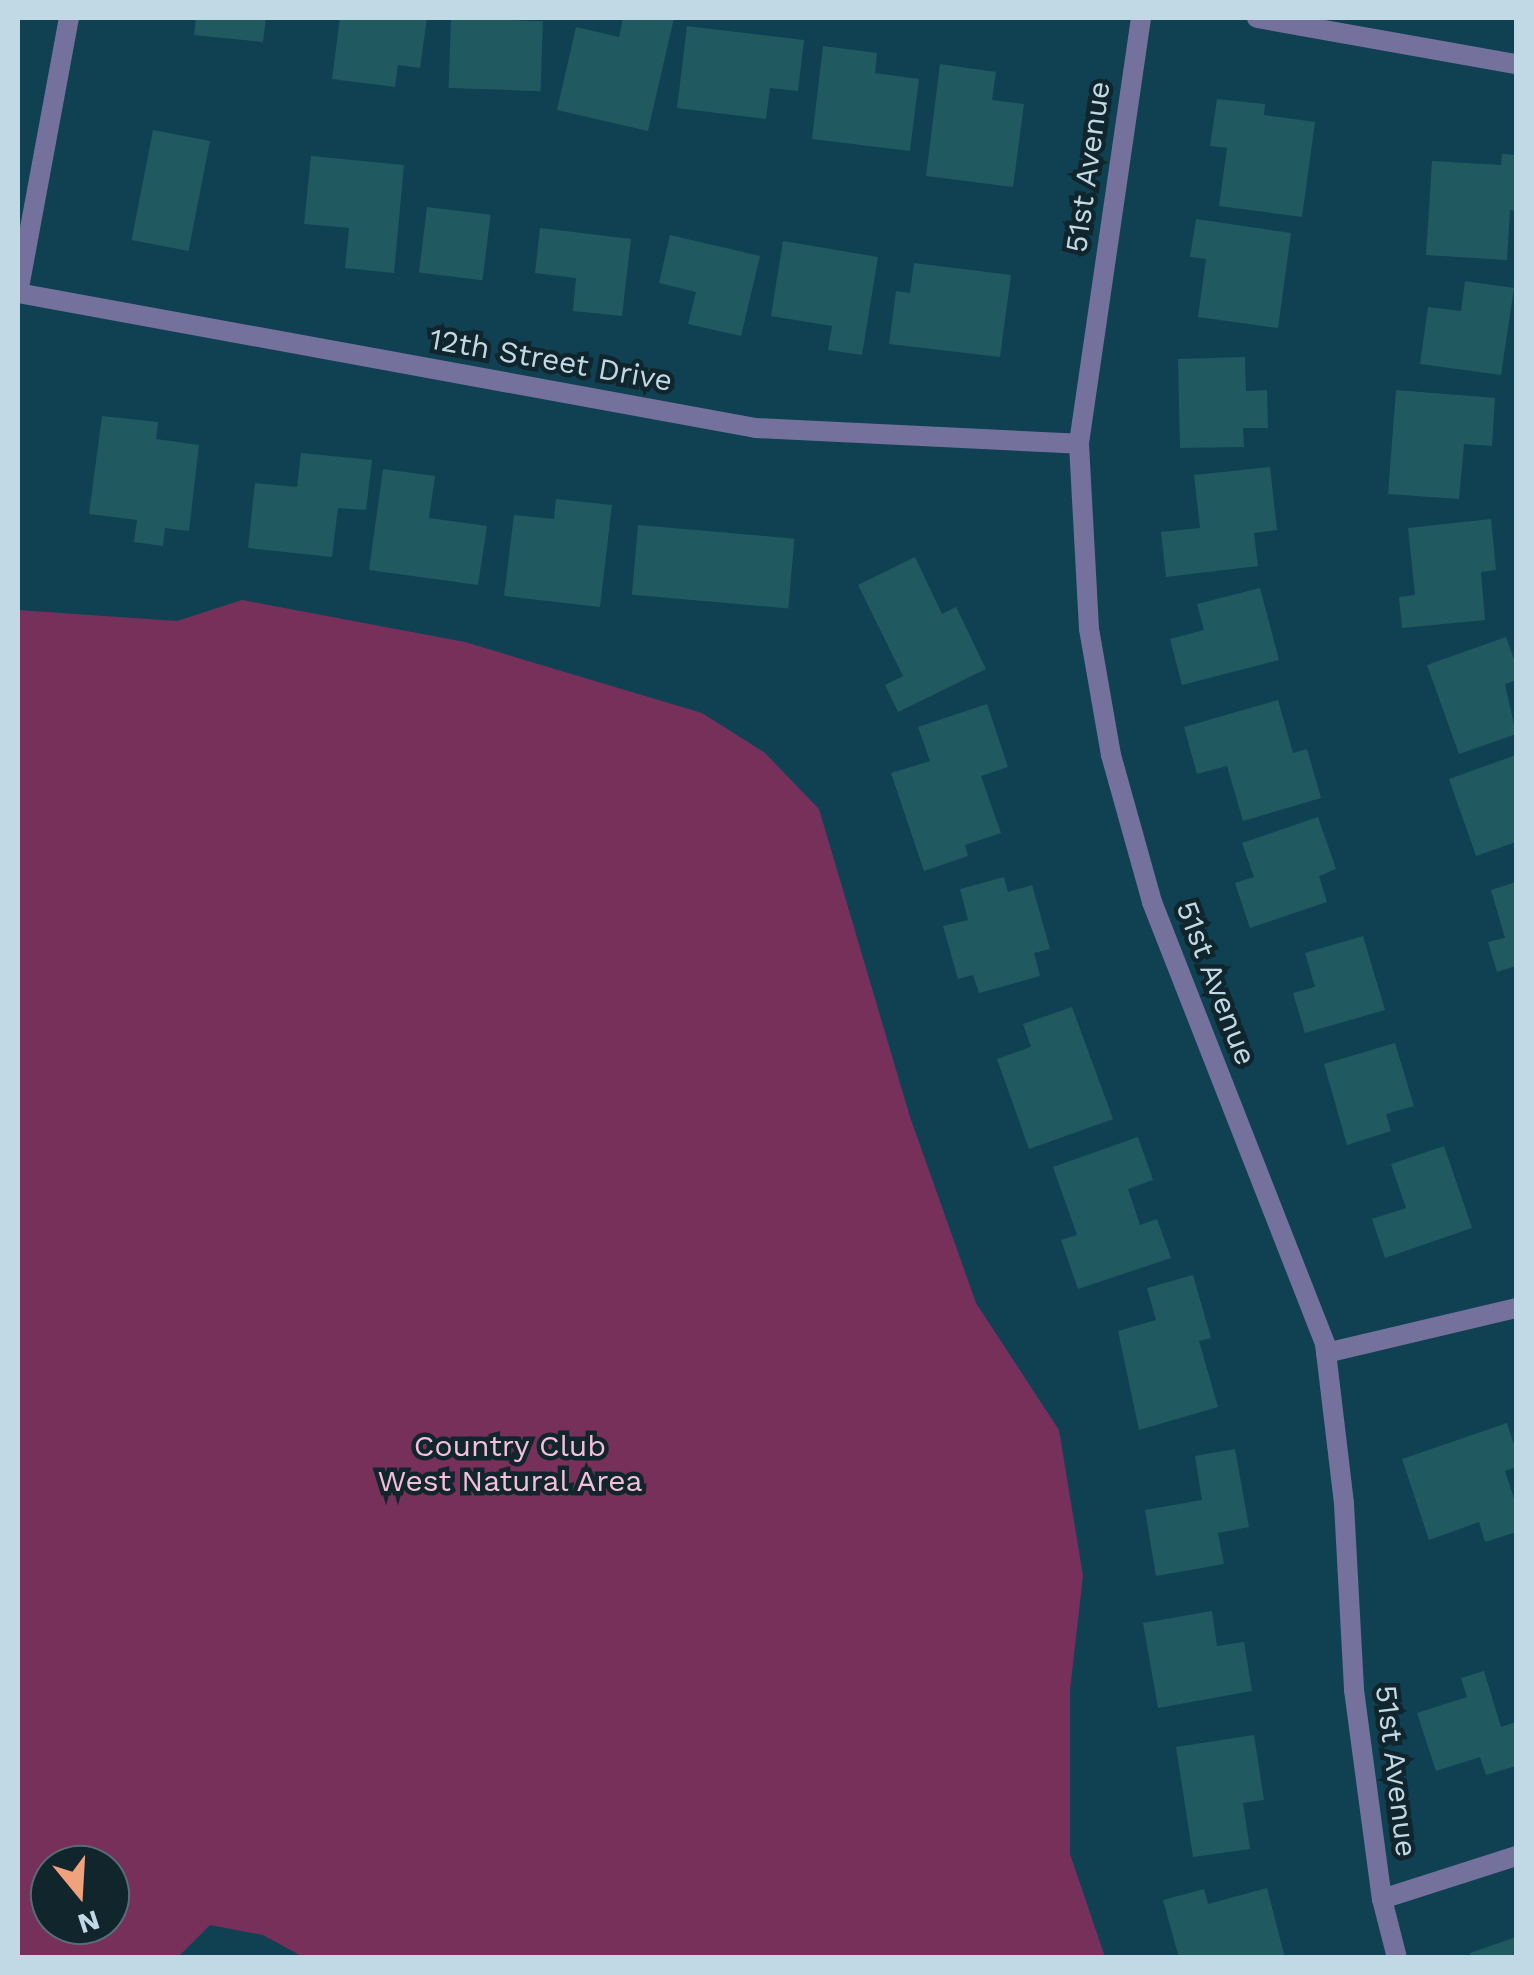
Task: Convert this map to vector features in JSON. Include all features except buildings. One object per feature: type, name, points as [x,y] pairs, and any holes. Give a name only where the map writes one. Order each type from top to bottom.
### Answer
[{"type":"street","points":[[18,293],[69,18]]},
{"type":"street","name":"51st Avenue","points":[[1141,18],[1079,444],[1089,629],[1111,755],[1191,1012],[1286,1236],[1326,1353],[1344,1504],[1354,1690],[1382,1899],[1397,1958]]},
{"type":"street","points":[[1257,18],[1516,64]]},
{"type":"street","name":"12th Street Drive","points":[[18,293],[756,428],[1079,444]]},
{"type":"street","points":[[1326,1353],[1516,1308]]},
{"type":"street","points":[[1382,1899],[1516,1856]]},
{"type":"green space","name":"Country Club West Natural Area","points":[[242,600],[465,642],[702,713],[765,753],[819,809],[910,1117],[976,1303],[1059,1430],[1083,1576],[1070,1690],[1070,1854],[1105,1957],[305,1958],[263,1935],[210,1925],[178,1957],[18,1957],[18,610],[177,621]]}]
